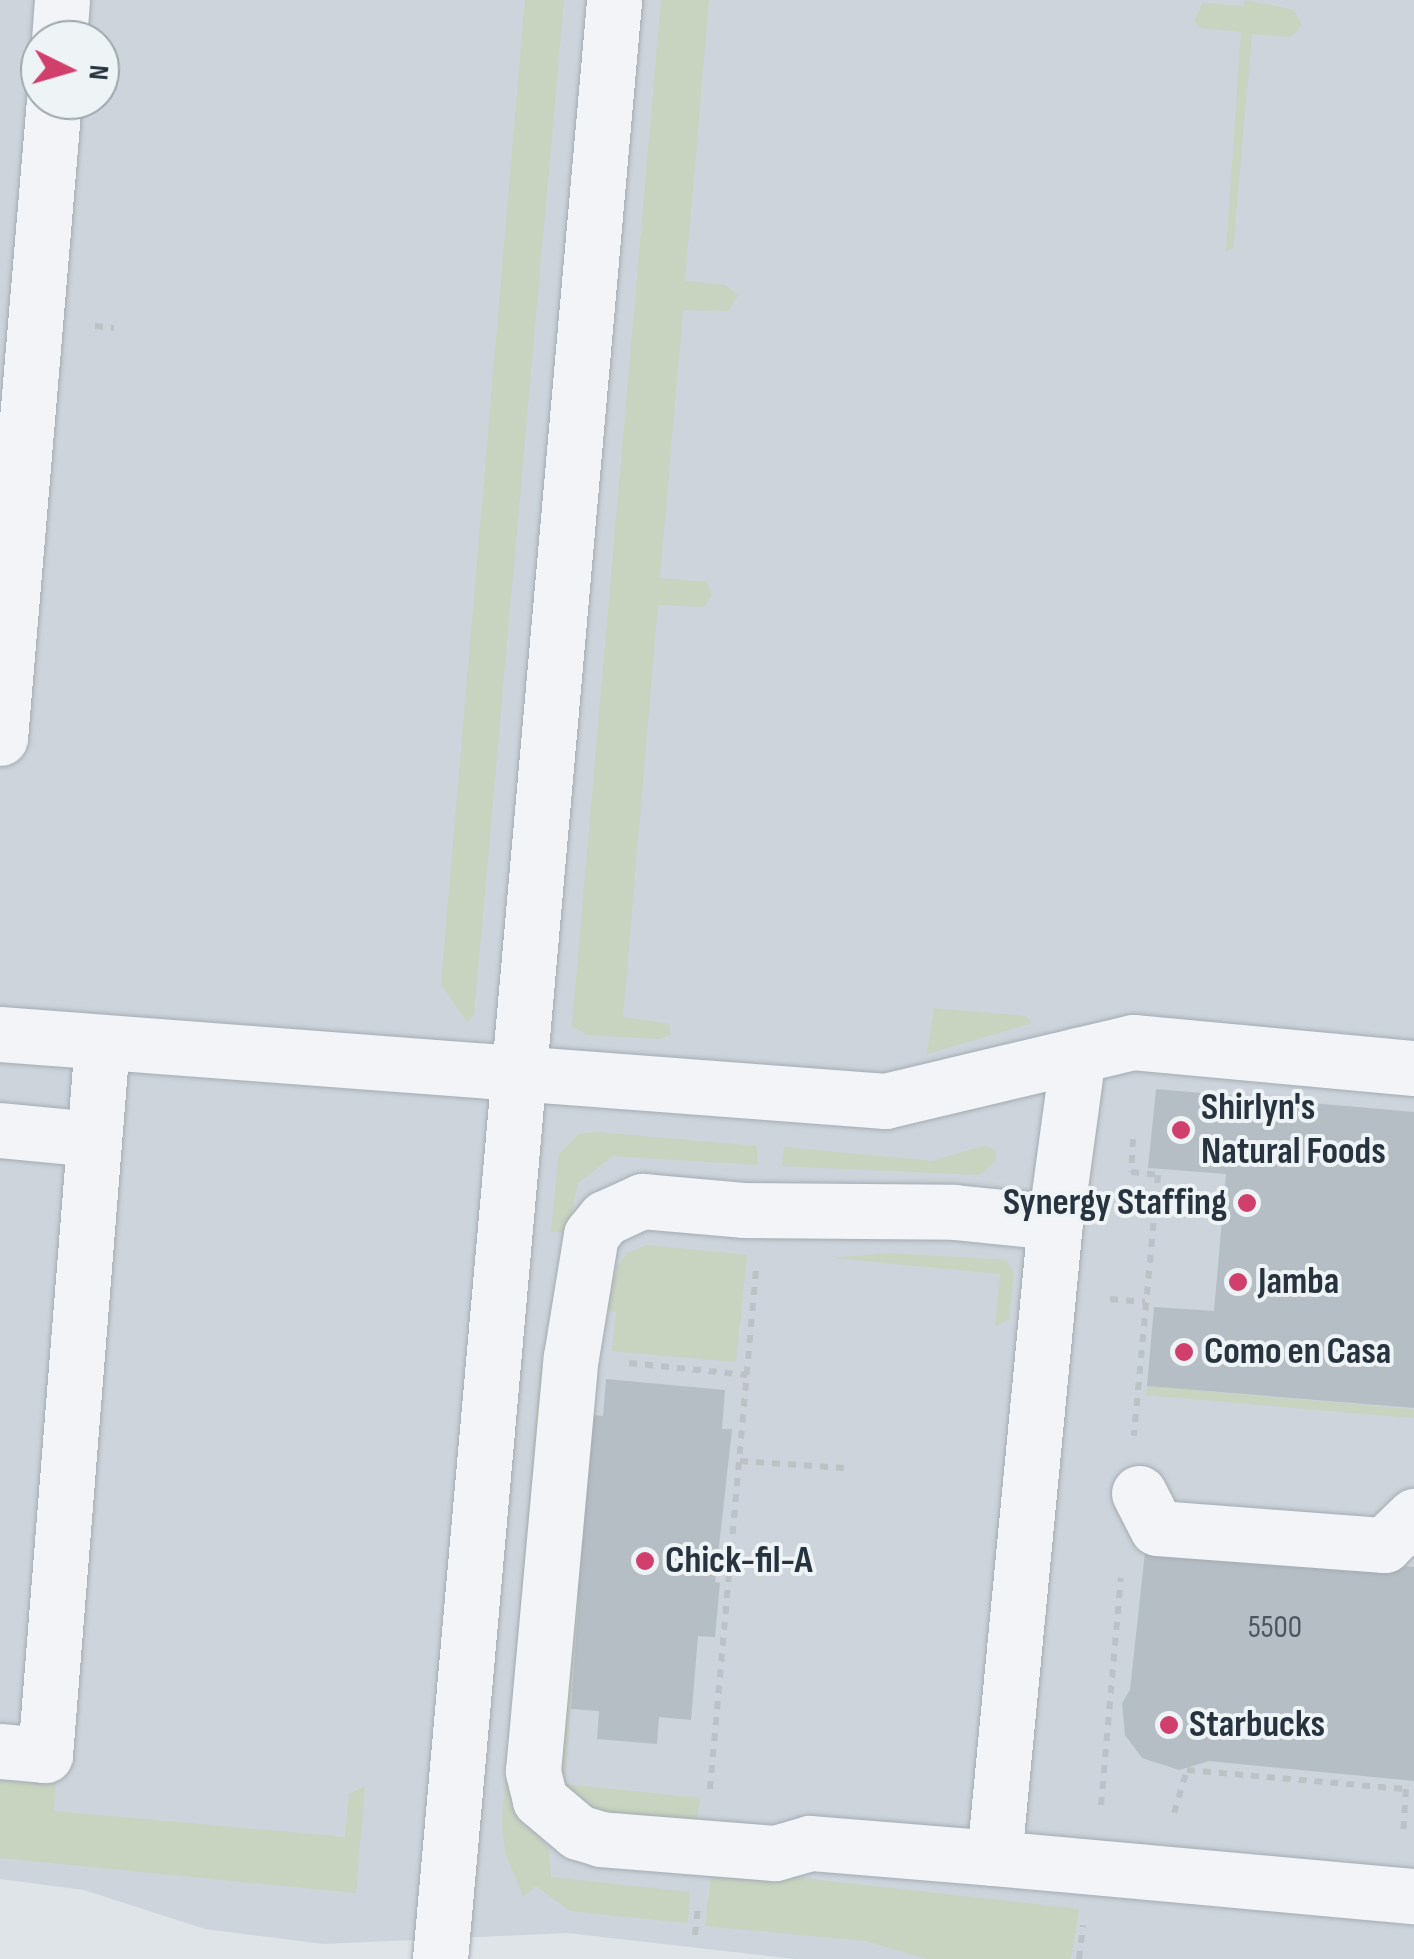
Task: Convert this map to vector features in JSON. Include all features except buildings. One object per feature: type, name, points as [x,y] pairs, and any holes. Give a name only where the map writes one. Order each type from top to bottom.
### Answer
[{"type":"lane","points":[[440,1959],[614,0]]},
{"type":"lane","points":[[0,738],[52,120]]},
{"type":"lane","points":[[0,1034],[885,1101],[1133,1042],[1414,1068]]},
{"type":"lane","points":[[22,1753],[102,1042]]},
{"type":"lane","points":[[994,1858],[1055,1222],[1078,1055]]},
{"type":"lane","points":[[0,1130],[94,1139]]},
{"type":"lane","points":[[1055,1222],[954,1212],[743,1210],[660,1198],[624,1206],[590,1235],[579,1277],[533,1771],[540,1800],[578,1832],[601,1839],[774,1853],[810,1843],[1414,1896]]},
{"type":"lane","points":[[1136,1469],[1158,1528],[1384,1545],[1414,1516]]},
{"type":"path","points":[[1135,1120],[1130,1172],[1158,1175],[1136,1469]]},
{"type":"path","points":[[708,1806],[758,1255]]},
{"type":"path","points":[[620,1362],[747,1375]]},
{"type":"path","points":[[740,1461],[844,1468]]},
{"type":"path","points":[[1100,1826],[1123,1562]]},
{"type":"path","points":[[1110,1708],[1123,1710]]},
{"type":"path","points":[[1187,1770],[1406,1789],[1402,1843]]},
{"type":"path","points":[[1078,1959],[1086,1909]]},
{"type":"shaded area","points":[[0,0],[1414,0],[1414,1959],[794,1959],[567,1933],[324,1944],[205,1929],[84,1890],[0,1879]]},
{"type":"green space","points":[[525,0],[564,0],[474,1015],[467,1022],[441,984]]},
{"type":"green space","points":[[661,0],[709,0],[685,281],[725,285],[738,295],[728,311],[683,310],[660,578],[707,582],[712,595],[704,607],[658,605],[623,1017],[669,1024],[671,1035],[658,1039],[587,1035],[572,1026]]},
{"type":"green space","points":[[1245,0],[1294,10],[1302,25],[1291,37],[1252,34],[1233,248],[1226,252],[1241,32],[1201,28],[1194,21],[1203,3],[1244,6]]},
{"type":"green space","points":[[934,1008],[1026,1016],[1032,1023],[927,1054]]},
{"type":"green space","points":[[596,1132],[757,1146],[757,1165],[613,1156],[578,1183],[568,1233],[551,1232],[559,1154],[579,1134]]},
{"type":"green space","points":[[984,1146],[995,1150],[996,1160],[980,1175],[782,1166],[784,1147],[932,1161]]},
{"type":"green space","points":[[647,1245],[747,1255],[736,1362],[612,1351],[616,1312],[604,1311],[610,1276],[627,1253]]},
{"type":"green space","points":[[888,1253],[1006,1260],[1014,1273],[1009,1319],[995,1327],[1000,1274],[833,1258]]},
{"type":"green space","points":[[540,1366],[555,1367],[522,1818],[549,1848],[551,1877],[690,1892],[688,1923],[570,1911],[536,1886],[523,1897],[505,1851],[502,1821]]},
{"type":"green space","points":[[1147,1386],[1414,1409],[1413,1418],[1146,1395]]},
{"type":"green space","points":[[574,1593],[579,1594],[565,1784],[700,1798],[696,1828],[589,1816],[557,1777]]},
{"type":"green space","points":[[0,1776],[56,1776],[54,1811],[345,1837],[349,1794],[365,1786],[356,1893],[0,1858]]},
{"type":"green space","points":[[712,1868],[1079,1909],[1071,1959],[927,1959],[866,1941],[705,1926]]},
{"type":"place","name":"Shirlyn's Natural Foods","points":[[1181,1130]]},
{"type":"place","name":"Synergy Staffing","points":[[1247,1203]]},
{"type":"place","name":"Jamba","points":[[1238,1282]]},
{"type":"place","name":"Como en Casa","points":[[1184,1352]]},
{"type":"place","name":"Chick-fil-A","points":[[645,1561]]},
{"type":"place","name":"Starbucks","points":[[1169,1725]]}]
